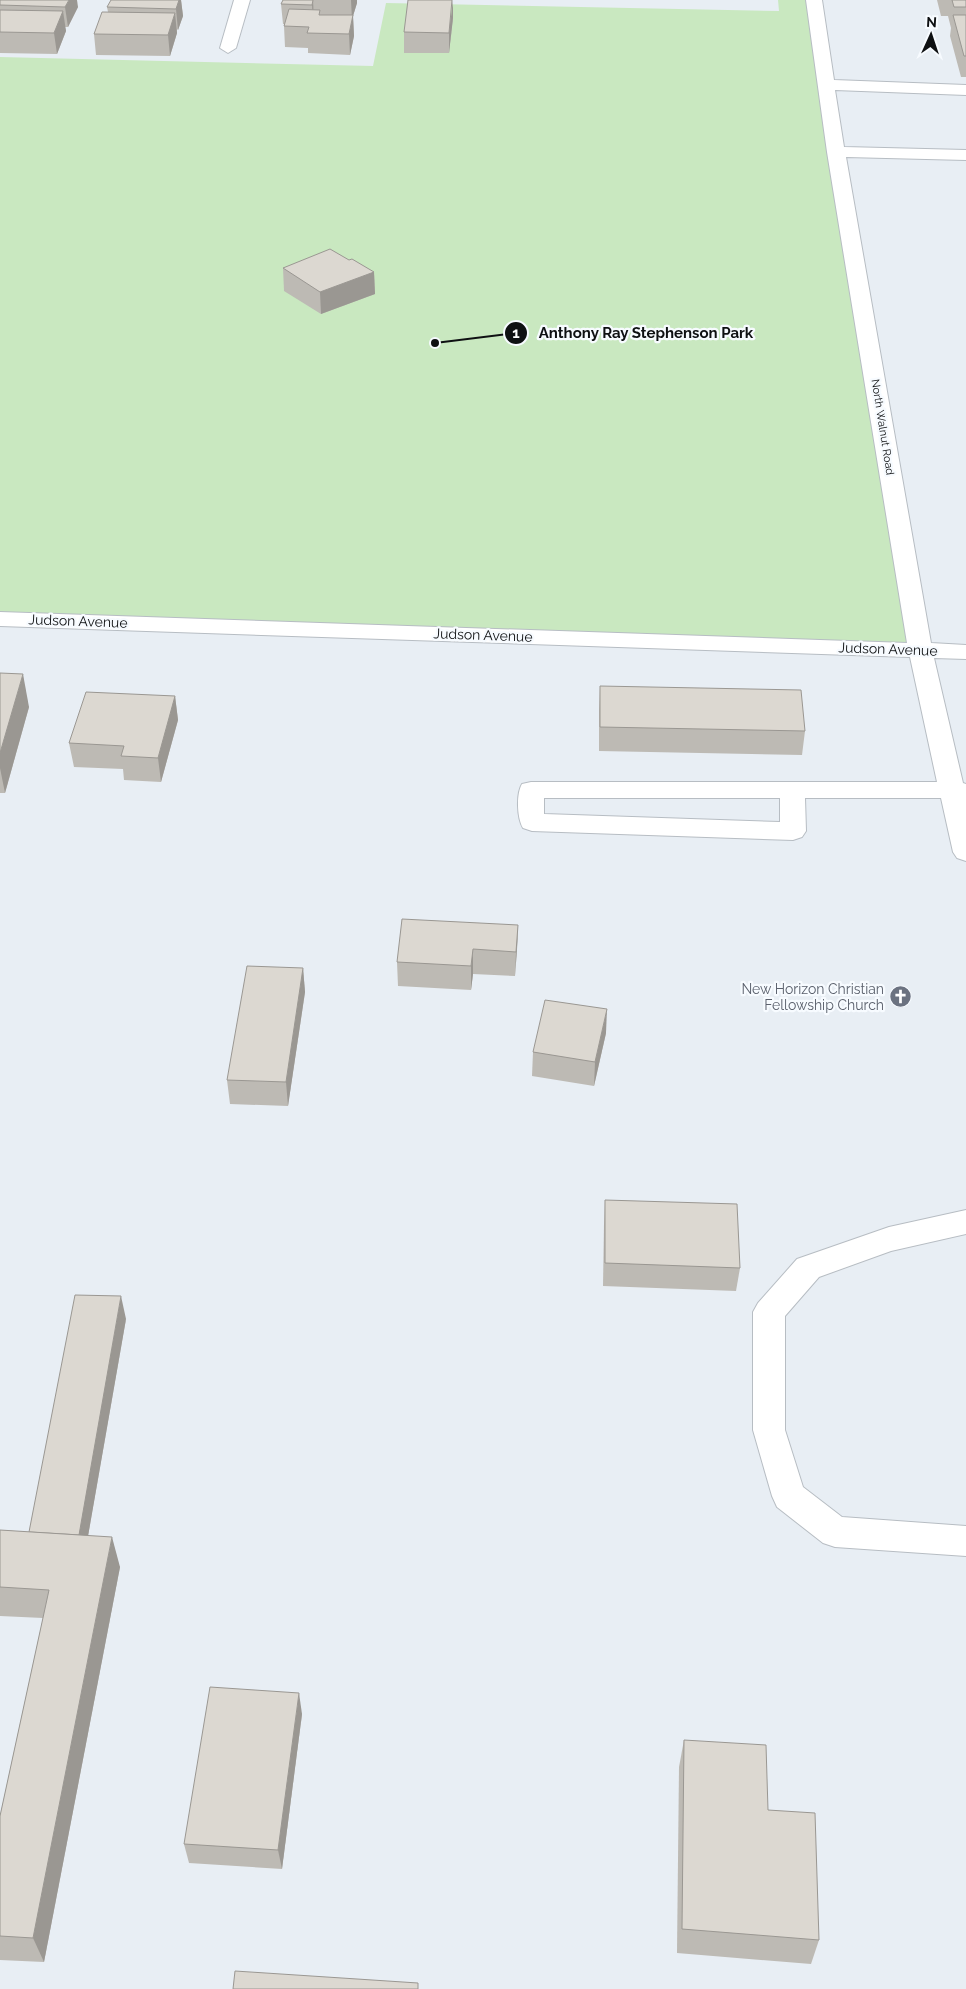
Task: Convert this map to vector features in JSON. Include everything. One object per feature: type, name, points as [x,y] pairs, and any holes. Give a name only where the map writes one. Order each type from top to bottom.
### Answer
[{"type":"street","points":[[228,48],[242,0]]},
{"type":"street","name":"North Walnut Road","points":[[814,0],[836,152],[920,650],[960,791],[966,852]]},
{"type":"street","points":[[826,85],[966,90]]},
{"type":"street","points":[[836,152],[966,155]]},
{"type":"street","name":"Judson Avenue","points":[[0,619],[966,652]]},
{"type":"street","points":[[792,791],[793,831],[532,822],[532,790],[960,791]]},
{"type":"street","points":[[966,1222],[889,1238],[808,1268],[769,1312],[769,1430],[789,1496],[835,1532],[966,1541]]},
{"type":"green space","points":[[778,0],[814,0],[920,650],[0,620],[0,57],[373,66],[386,3],[779,11]]},
{"type":"building","points":[[0,0],[69,0],[65,7],[0,5]]},
{"type":"building","points":[[111,0],[179,0],[176,9],[107,7]]},
{"type":"building","points":[[283,0],[313,0],[312,5],[281,4]]},
{"type":"building","points":[[408,0],[452,0],[449,33],[404,32]]},
{"type":"building","points":[[952,0],[966,0],[966,7],[954,7]]},
{"type":"building","points":[[289,9],[320,10],[319,15],[353,15],[349,34],[307,33],[309,27],[284,26]]},
{"type":"building","points":[[0,10],[63,11],[54,33],[0,32]]},
{"type":"building","points":[[102,12],[175,13],[168,35],[94,34]]},
{"type":"building","points":[[953,15],[966,15],[966,56],[964,56]]},
{"type":"building","points":[[330,249],[374,272],[320,292],[283,268]]},
{"type":"building","points":[[0,673],[23,674],[0,753]]},
{"type":"building","points":[[600,686],[801,690],[805,731],[600,727]]},
{"type":"building","points":[[86,692],[175,696],[158,758],[121,756],[124,746],[69,743]]},
{"type":"building","points":[[402,919],[518,925],[516,952],[473,949],[471,966],[397,962]]},
{"type":"building","points":[[247,966],[303,968],[286,1082],[227,1080]]},
{"type":"building","points":[[545,1000],[607,1009],[595,1062],[533,1052]]},
{"type":"building","points":[[605,1200],[737,1204],[740,1268],[605,1263]]},
{"type":"building","points":[[75,1295],[121,1296],[79,1535],[29,1532]]},
{"type":"building","points":[[0,1530],[112,1537],[33,1938],[0,1936],[0,1816],[49,1590],[0,1587]]},
{"type":"building","points":[[210,1687],[299,1693],[278,1850],[184,1844]]},
{"type":"building","points":[[684,1740],[766,1745],[768,1810],[815,1813],[819,1940],[682,1929]]},
{"type":"building","points":[[235,1971],[418,1983],[418,1989],[233,1989]]},
{"type":"place","name":"Anthony Ray Stephenson Park","points":[[435,343]]},
{"type":"place","name":"New Horizon Christian Fellowship Church","points":[[900,997]]}]
